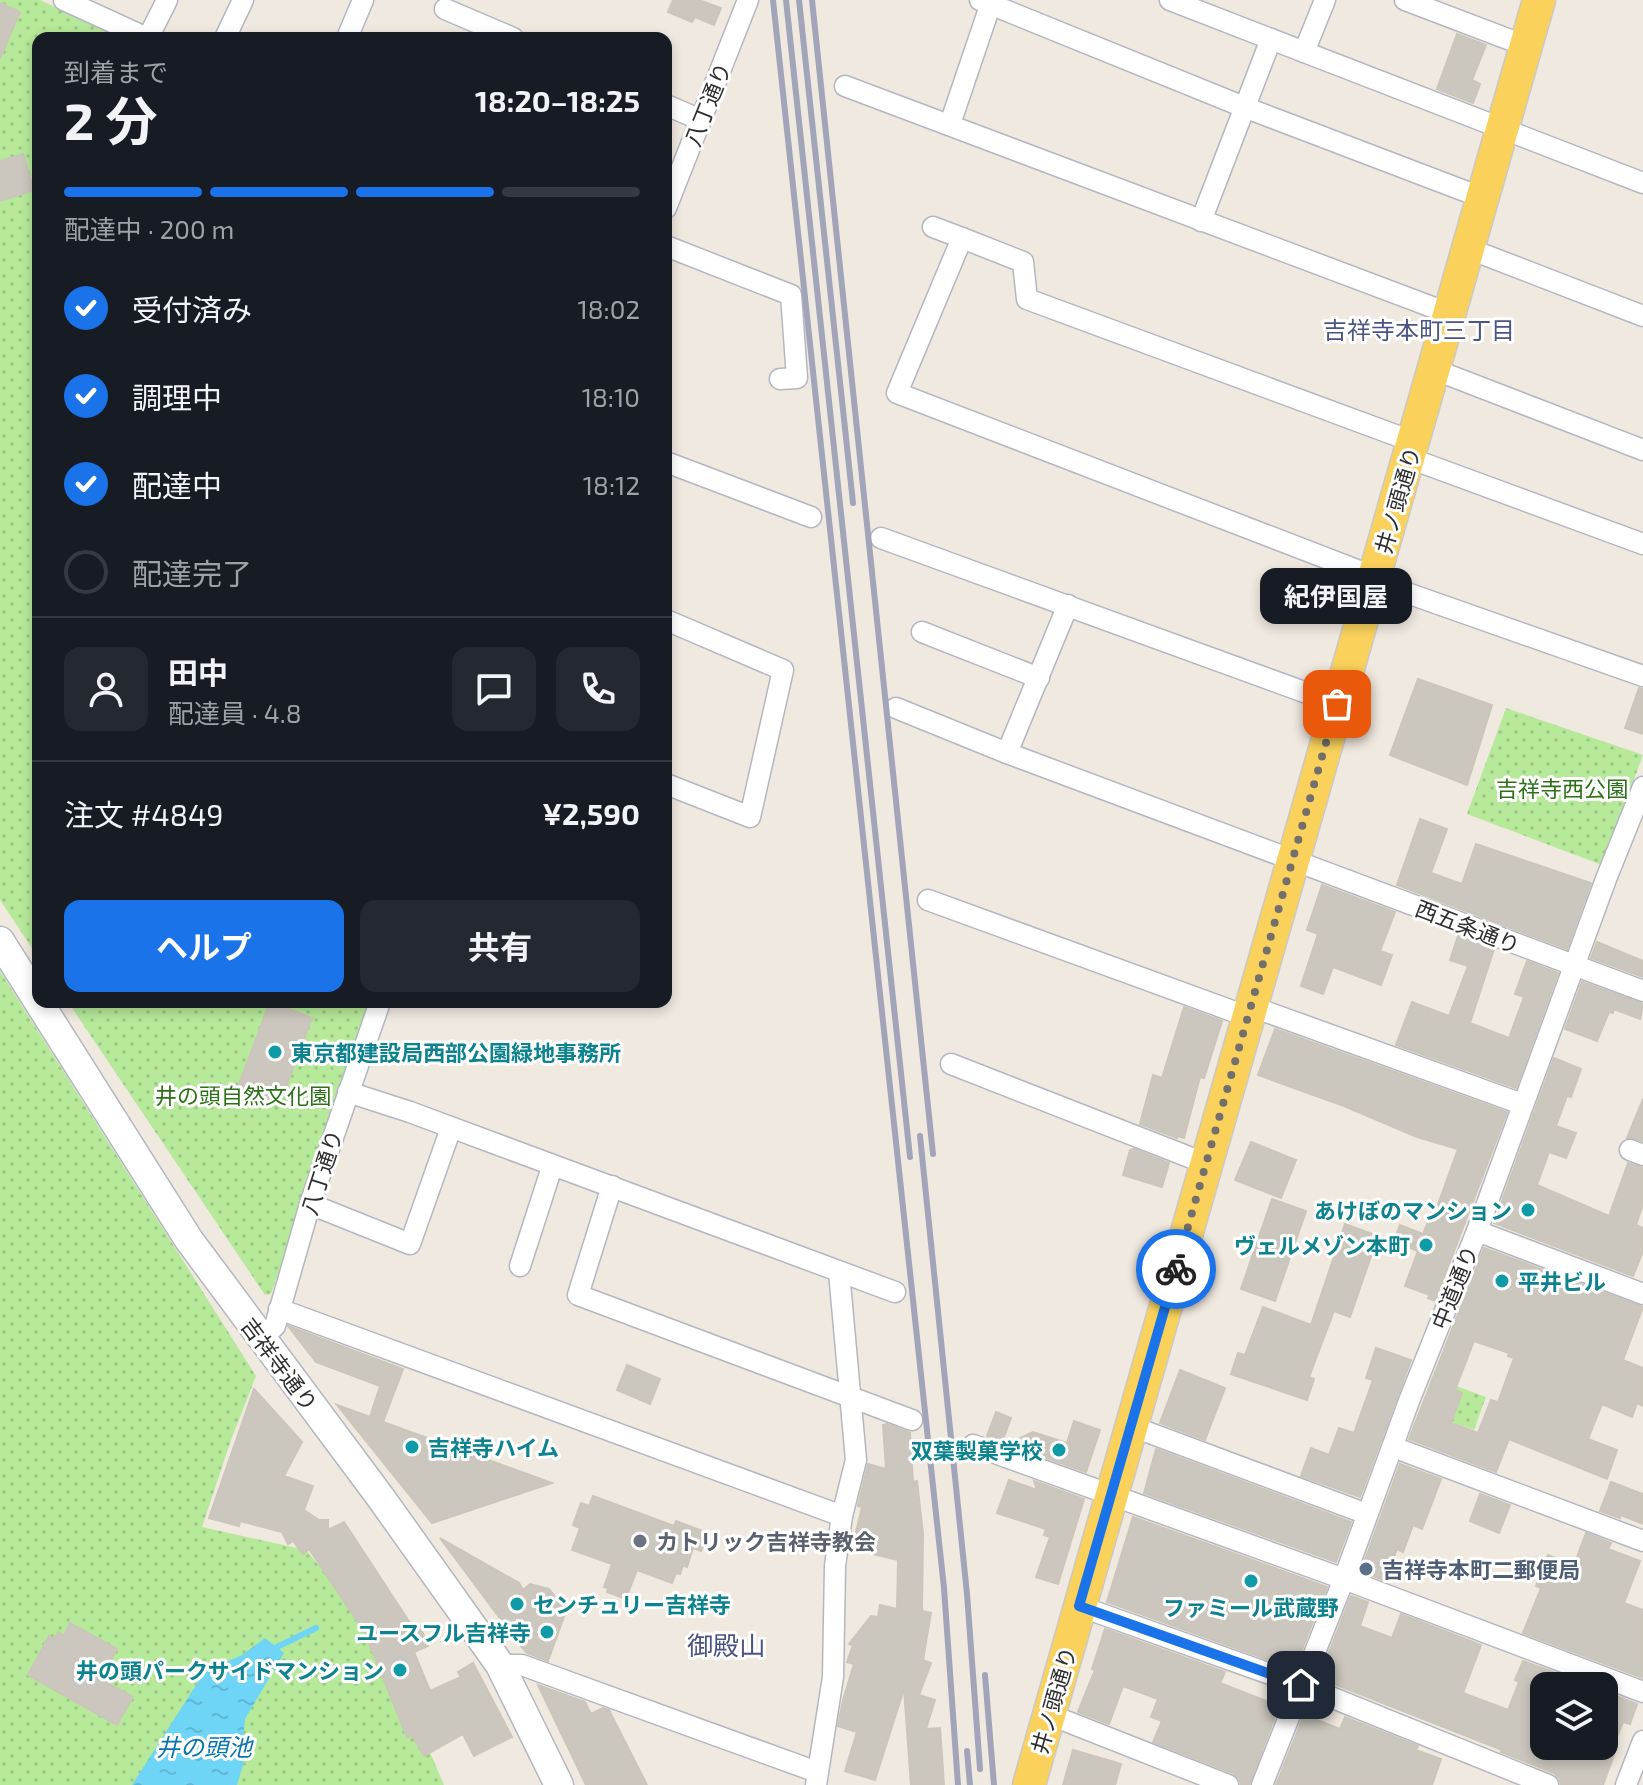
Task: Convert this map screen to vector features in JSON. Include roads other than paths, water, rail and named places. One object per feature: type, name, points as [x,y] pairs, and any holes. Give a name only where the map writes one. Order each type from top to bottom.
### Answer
[{"type":"main road","name":"井ノ頭通り","points":[[1029,1785],[1539,0]]},
{"type":"main road","name":"吉祥寺通り","points":[[0,941],[32,992]]},
{"type":"main road","name":"吉祥寺通り","points":[[42,1008],[202,1259],[381,1498],[500,1665],[559,1785]]},
{"type":"street","points":[[64,0],[135,32]]},
{"type":"street","points":[[151,32],[167,0]]},
{"type":"street","points":[[228,32],[243,0]]},
{"type":"street","points":[[350,32],[363,0]]},
{"type":"street","name":"八丁通り","points":[[672,193],[748,0]]},
{"type":"street","points":[[1170,0],[1643,183]]},
{"type":"street","points":[[1304,52],[1325,0]]},
{"type":"street","points":[[1405,0],[1526,46]]},
{"type":"street","points":[[950,124],[988,1],[1244,107],[1483,198]]},
{"type":"street","points":[[445,9],[499,32]]},
{"type":"street","points":[[1201,221],[1271,39]]},
{"type":"street","points":[[845,86],[1448,313]]},
{"type":"street","points":[[672,108],[701,120]]},
{"type":"street","points":[[933,227],[1023,262],[1027,299],[1643,544]]},
{"type":"street","points":[[962,238],[897,393],[1375,577],[1390,587],[1643,676]]},
{"type":"street","points":[[672,248],[791,295],[797,378],[780,379]]},
{"type":"street","points":[[1467,248],[1643,316]]},
{"type":"street","points":[[1433,369],[1643,450]]},
{"type":"street","points":[[672,464],[811,517]]},
{"type":"street","points":[[881,538],[1337,704]]},
{"type":"street","points":[[1007,753],[1068,605]]},
{"type":"street","points":[[672,623],[783,670],[750,817],[672,786]]},
{"type":"street","points":[[922,632],[1039,678]]},
{"type":"street","name":"西五条通り","points":[[896,708],[1292,861],[1643,991]]},
{"type":"street","name":"中道通り","points":[[1262,1785],[1477,1231],[1573,965],[1637,822],[1643,787]]},
{"type":"street","points":[[928,900],[1235,1012],[1264,1011],[1522,1104]]},
{"type":"street","name":"八丁通り","points":[[261,1339],[275,1326],[310,1204],[378,1008]]},
{"type":"street","points":[[951,1064],[1207,1164]]},
{"type":"street","points":[[348,1092],[895,1292]]},
{"type":"street","points":[[310,1204],[410,1244],[451,1128]]},
{"type":"street","points":[[520,1266],[552,1167]]},
{"type":"street","points":[[612,1186],[578,1295],[912,1420]]},
{"type":"street","points":[[1477,1231],[1643,1294]]},
{"type":"street","points":[[500,1665],[522,1665],[816,1778],[833,1677],[835,1566],[842,1516],[856,1460],[839,1272]]},
{"type":"street","points":[[279,1309],[842,1516]]},
{"type":"street","points":[[1131,1426],[1367,1514]]},
{"type":"street","points":[[973,1445],[1112,1493],[1643,1692]]},
{"type":"street","points":[[1393,1447],[1643,1541]]},
{"type":"street","points":[[1079,1606],[1301,1685],[1548,1785]]},
{"type":"street","points":[[1048,1714],[1228,1785]]},
{"type":"street","points":[[1626,1785],[1643,1741]]},
{"type":"water","name":"井の頭池","points":[[265,1638],[284,1653],[245,1719],[245,1758],[237,1785],[132,1785],[205,1671],[242,1655]]},
{"type":"waterway","points":[[277,1647],[316,1628]]},
{"type":"railway","points":[[773,0],[944,1588],[958,1785]]},
{"type":"railway","points":[[786,0],[910,1157]]},
{"type":"railway","points":[[799,0],[853,503]]},
{"type":"railway","points":[[812,0],[933,1154]]},
{"type":"railway","points":[[920,1136],[967,1594],[980,1769]]},
{"type":"railway","points":[[985,1675],[994,1785]]},
{"type":"railway","points":[[967,1751],[970,1785]]},
{"type":"place","name":"紀伊国屋","points":[[1337,704]]},
{"type":"place","name":"東京都建設局西部公園緑地事務所","points":[[275,1052]]},
{"type":"place","name":"あけぼのマンション","points":[[1528,1210]]},
{"type":"place","name":"ヴェルメゾン本町","points":[[1426,1245]]},
{"type":"place","name":"平井ビル","points":[[1502,1281]]},
{"type":"place","name":"吉祥寺ハイム","points":[[412,1447]]},
{"type":"place","name":"双葉製菓学校","points":[[1059,1450]]},
{"type":"place","name":"カトリック吉祥寺教会","points":[[640,1541]]},
{"type":"place","name":"吉祥寺本町二郵便局","points":[[1366,1569]]},
{"type":"place","name":"ファミール武蔵野","points":[[1251,1581]]},
{"type":"place","name":"センチュリー吉祥寺","points":[[517,1604]]},
{"type":"place","name":"ユースフル吉祥寺","points":[[547,1632]]},
{"type":"place","name":"井の頭パークサイドマンション","points":[[400,1670]]},
{"type":"district","name":"吉祥寺本町三丁目","points":[[1419,329]]},
{"type":"district","name":"御殿山","points":[[726,1644]]},
{"type":"park label","name":"吉祥寺西公園","points":[[1562,788]]},
{"type":"park label","name":"井の頭自然文化園","points":[[243,1095]]}]
